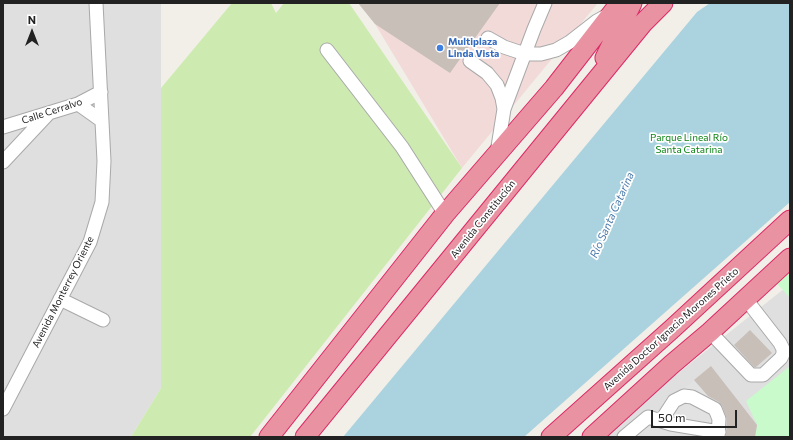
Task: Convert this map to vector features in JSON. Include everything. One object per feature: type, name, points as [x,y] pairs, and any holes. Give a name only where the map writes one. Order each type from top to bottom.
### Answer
[{"type":"highway","points":[[592,86],[632,3]]},
{"type":"highway","name":"Avenida Constitución","points":[[305,437],[643,23],[663,3]]},
{"type":"highway","points":[[268,437],[445,214],[554,88],[616,8]]},
{"type":"highway","name":"Avenida Doctor Ignacio Morones Prieto","points":[[551,437],[673,328],[790,220]]},
{"type":"highway","points":[[592,437],[671,365],[710,332],[790,258]]},
{"type":"street","name":"Avenida Monterrey Oriente","points":[[3,409],[90,242],[102,202],[104,161],[96,3]]},
{"type":"street","points":[[497,154],[504,109],[545,3]]},
{"type":"street","points":[[488,38],[504,47],[525,54],[541,54],[556,50],[570,42],[616,8]]},
{"type":"street","points":[[327,50],[402,146],[445,214]]},
{"type":"street","points":[[470,61],[487,73],[497,85],[504,109]]},
{"type":"street","name":"Calle Cerralvo","points":[[3,127],[78,104],[100,92]]},
{"type":"street","points":[[78,104],[102,121]]},
{"type":"street","points":[[3,162],[49,113]]},
{"type":"street","points":[[710,332],[751,375],[763,375],[783,354],[783,349],[745,298]]},
{"type":"street","points":[[60,299],[103,320]]},
{"type":"street","points":[[625,437],[648,417],[661,421],[671,424],[718,434],[719,420],[715,409],[692,397],[684,396],[674,401],[661,421]]},
{"type":"shaded area","points":[[3,3],[161,3],[161,388],[131,437],[3,437]]},
{"type":"shaded area","name":"Multiplaza Linda Vista","points":[[358,3],[598,3],[462,168],[375,24]]},
{"type":"shaded area","points":[[790,284],[790,437],[598,437]]},
{"type":"shaded area","points":[[694,380],[726,417],[724,437],[628,437]]},
{"type":"green space","points":[[232,3],[271,3],[276,13],[284,3],[349,3],[462,168],[250,437],[131,437],[161,388],[161,88]]},
{"type":"green space","points":[[790,258],[790,298],[770,276]]},
{"type":"green space","points":[[790,366],[790,437],[755,437],[757,425],[746,401]]},
{"type":"water","name":"Río Santa Catarina","points":[[710,3],[790,3],[790,202],[524,437],[343,437],[697,12]]},
{"type":"building","name":"Multiplaza Linda Vista","points":[[358,3],[500,3],[450,73],[375,24]]},
{"type":"building","points":[[750,330],[772,353],[756,367],[754,367],[734,345]]},
{"type":"building","points":[[711,366],[757,425],[755,437],[726,437],[727,419],[722,406],[719,402],[708,396],[694,380]]},
{"type":"place","name":"Multiplaza Linda Vista","points":[[440,48]]},
{"type":"park label","name":"Parque Lineal Río Santa Catarina","points":[[689,144]]}]
